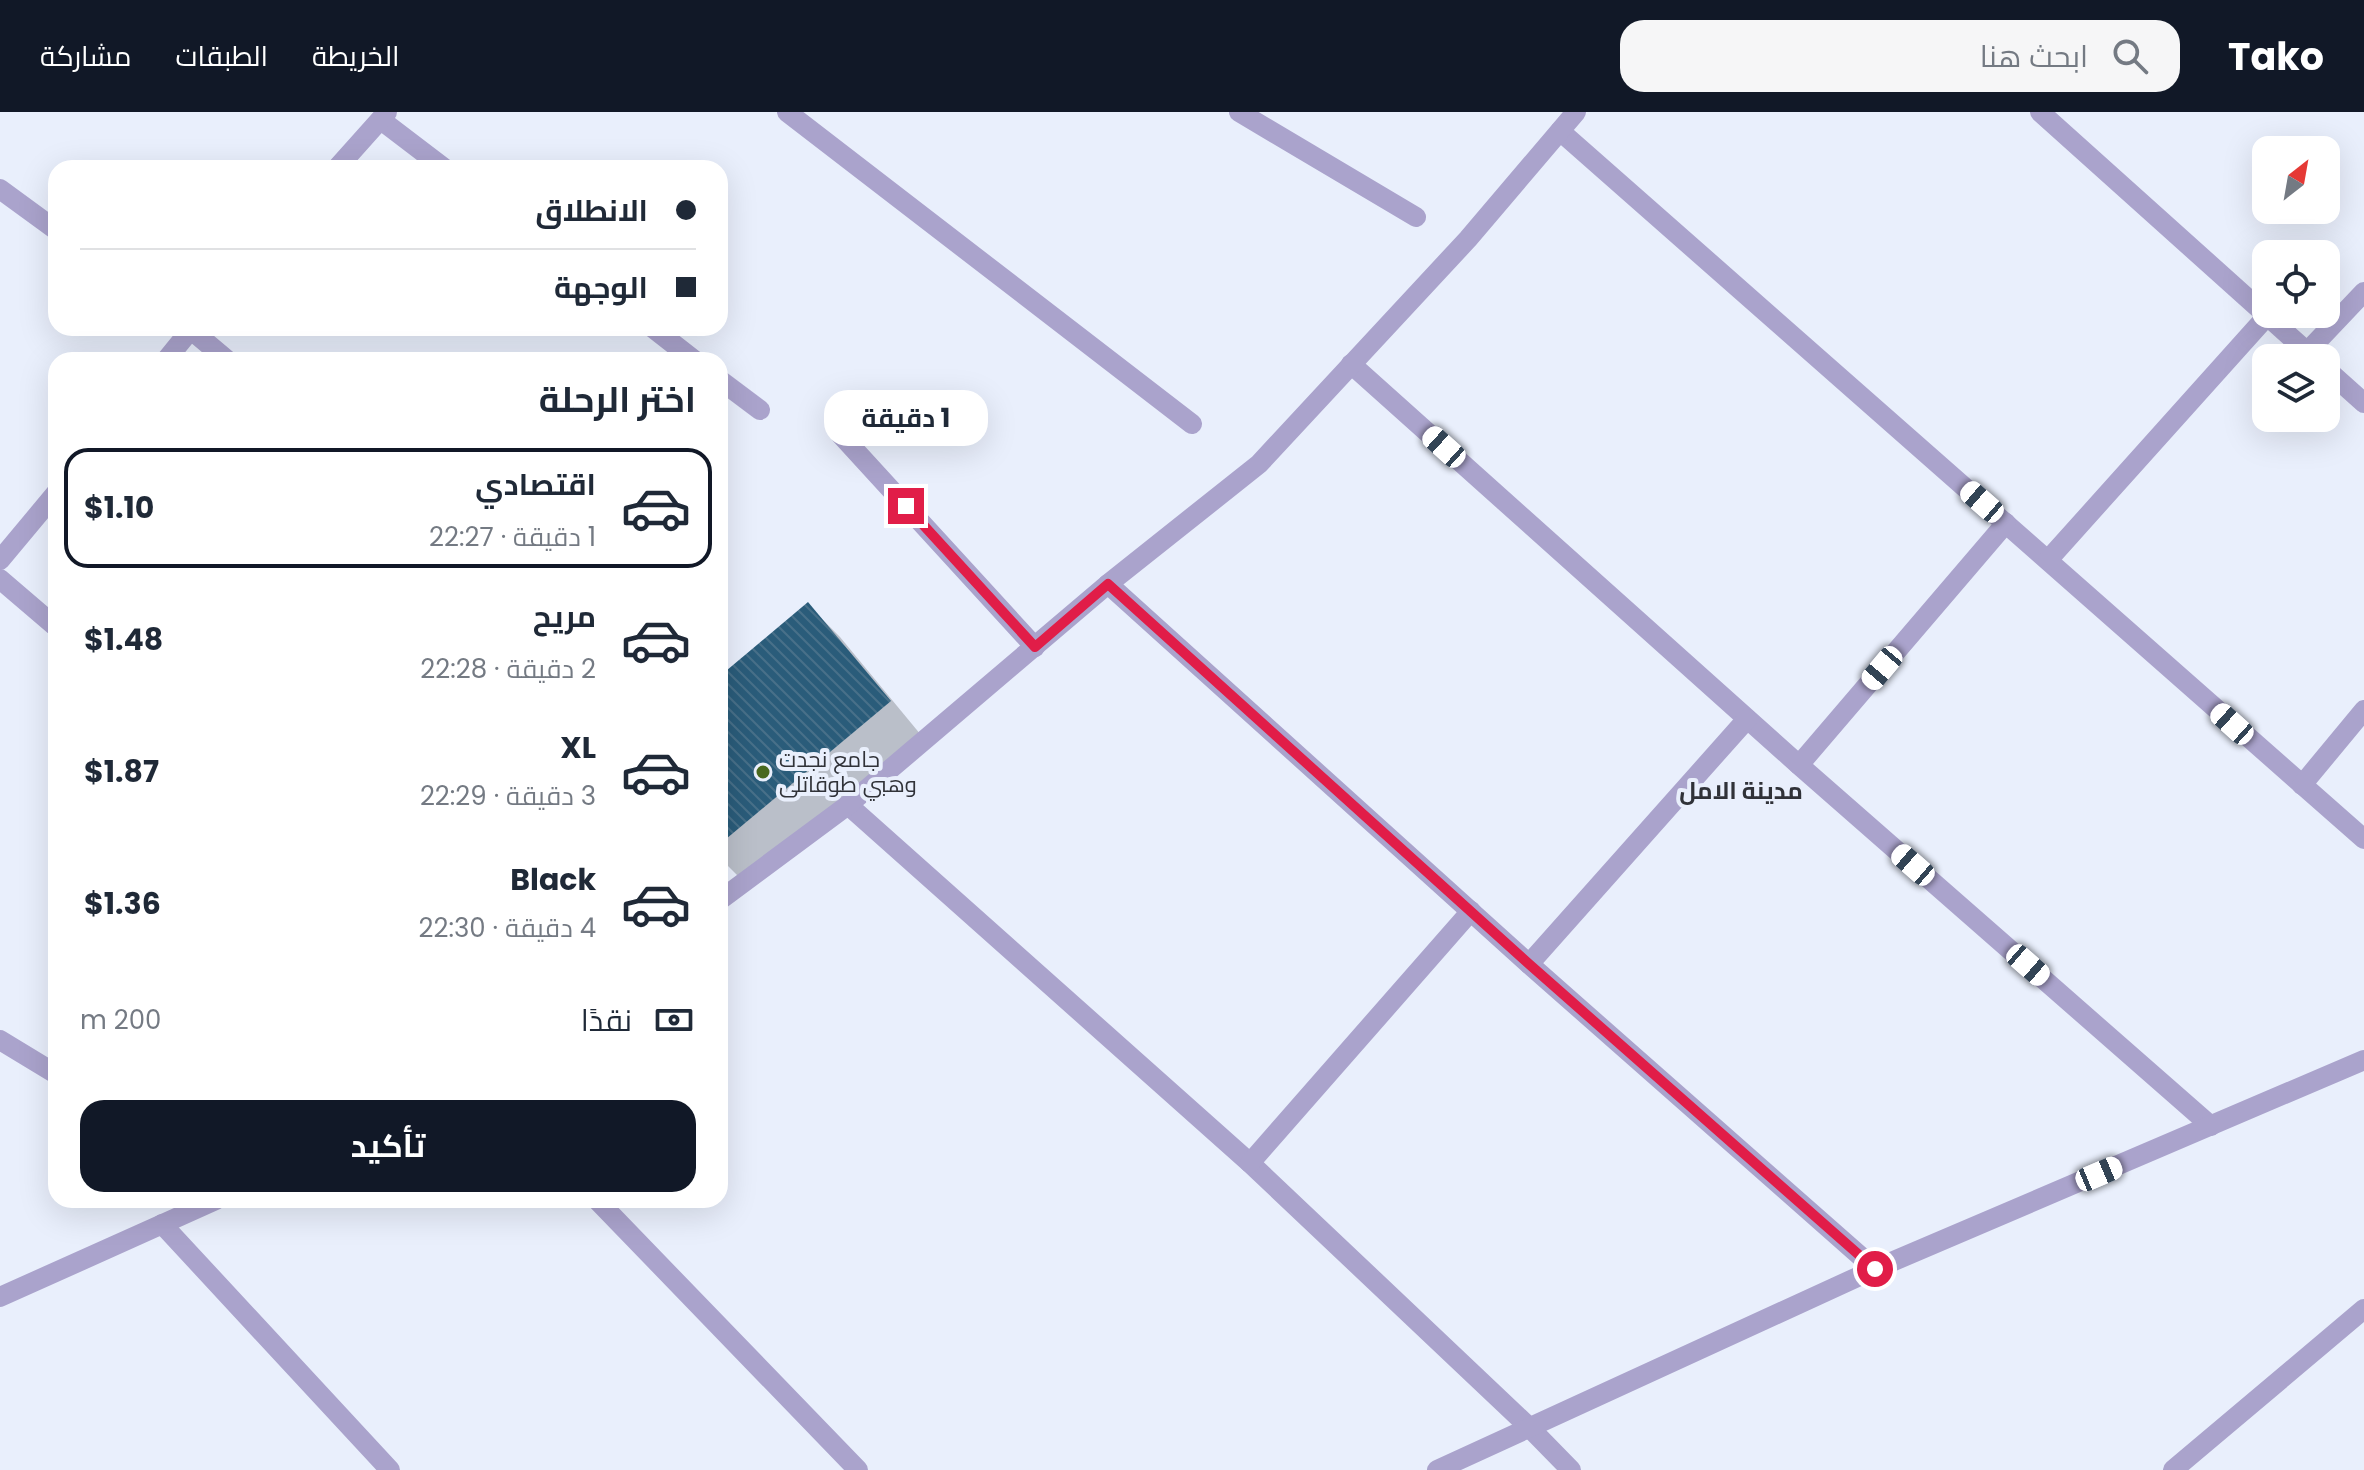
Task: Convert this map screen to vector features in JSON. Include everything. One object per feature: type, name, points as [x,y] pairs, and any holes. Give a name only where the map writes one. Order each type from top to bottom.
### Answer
[{"type":"street","points":[[787,112],[1192,424]]},
{"type":"street","points":[[1239,112],[1416,217]]},
{"type":"street","points":[[728,894],[848,805],[1108,584],[1259,464],[1468,239],[1576,112]]},
{"type":"street","points":[[2040,112],[2252,303]]},
{"type":"street","points":[[344,160],[384,116],[435,160]]},
{"type":"street","points":[[1560,131],[2364,839]]},
{"type":"street","points":[[0,189],[48,224]]},
{"type":"street","points":[[2319,344],[2364,292]]},
{"type":"street","points":[[2048,560],[2256,328]]},
{"type":"street","points":[[2280,328],[2298,344]]},
{"type":"street","points":[[172,352],[185,336]]},
{"type":"street","points":[[200,336],[218,352]]},
{"type":"street","points":[[663,336],[684,352]]},
{"type":"street","points":[[1351,364],[1747,719],[2211,1126]]},
{"type":"street","points":[[2340,382],[2364,403]]},
{"type":"street","points":[[728,386],[760,410]]},
{"type":"street","points":[[841,435],[1035,647]]},
{"type":"street","points":[[0,560],[48,503]]},
{"type":"street","points":[[1799,765],[2006,523]]},
{"type":"street","points":[[0,579],[48,620]]},
{"type":"street","points":[[1108,584],[1529,964],[1875,1269]]},
{"type":"street","points":[[2302,785],[2364,710]]},
{"type":"street","points":[[1529,964],[1747,719]]},
{"type":"street","points":[[848,805],[1250,1163],[1571,1470]]},
{"type":"street","points":[[1250,1163],[1471,911]]},
{"type":"street","points":[[0,1040],[48,1069]]},
{"type":"street","points":[[1437,1470],[1875,1269],[2364,1060]]},
{"type":"street","points":[[0,1297],[198,1208]]},
{"type":"street","points":[[605,1208],[858,1470]]},
{"type":"street","points":[[162,1224],[390,1470]]},
{"type":"street","points":[[2173,1470],[2364,1309]]},
{"type":"building","name":"جامع نجدت وهبي طوقاتلى","points":[[808,602],[891,701],[728,837],[728,669]]},
{"type":"place","name":"جامع نجدت وهبي طوقاتلى","points":[[763,772]]},
{"type":"district","name":"مدينة الامل","points":[[1741,790]]},
{"type":"route","points":[[906,506],[1035,647],[1108,584],[1529,964],[1875,1269]]}]
